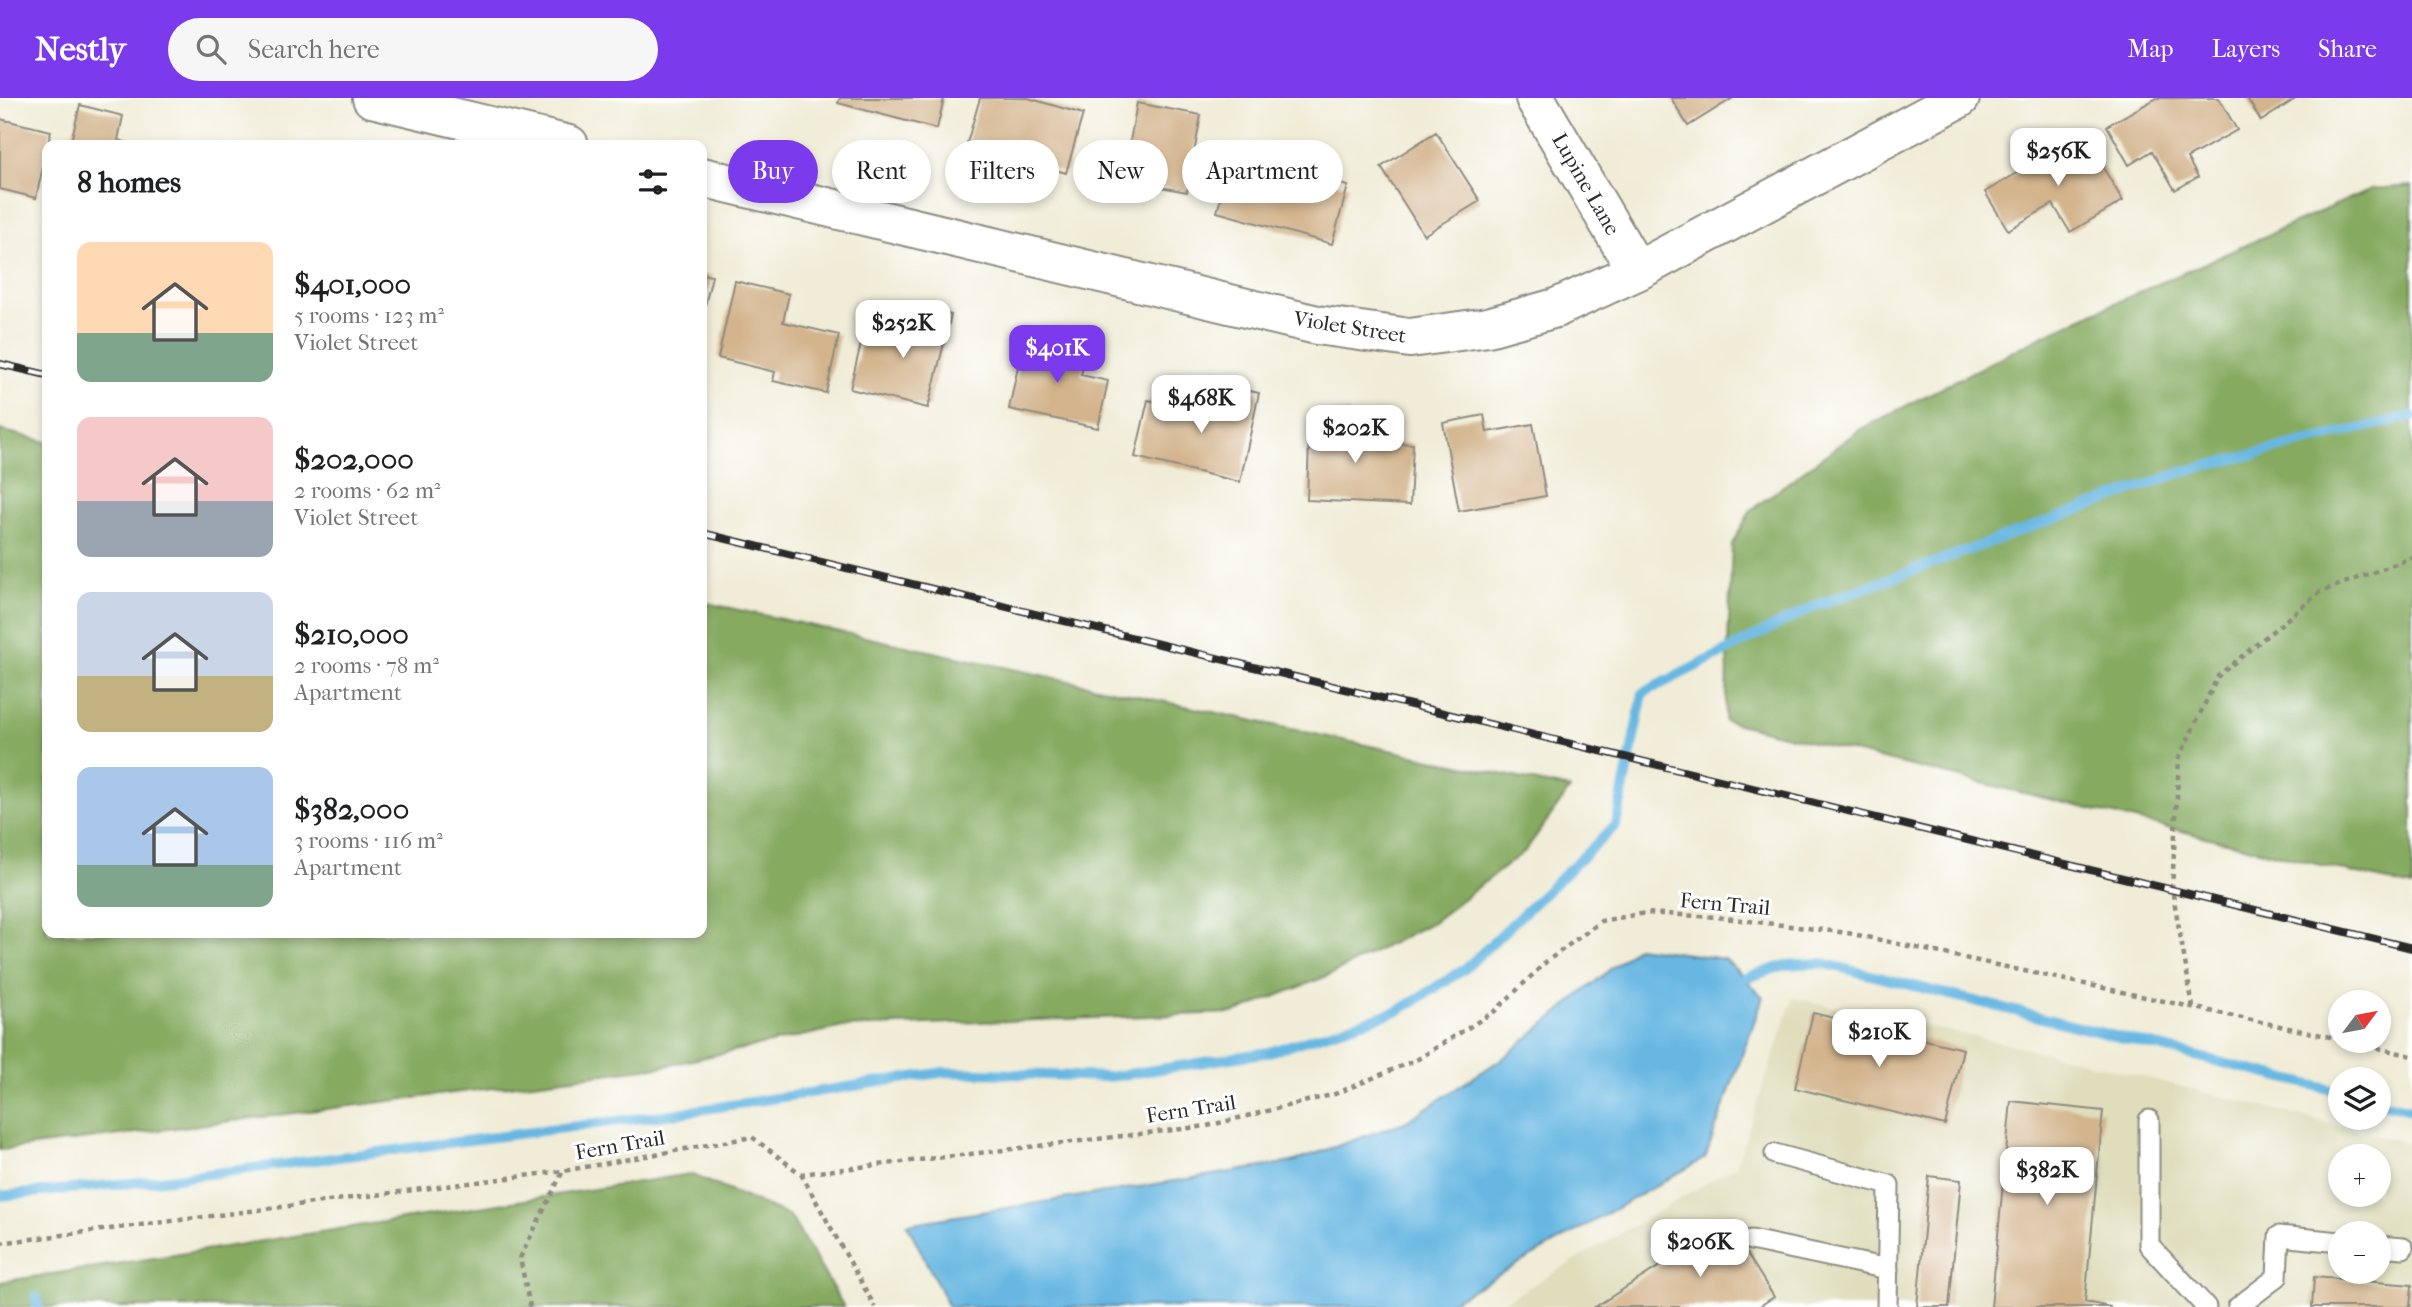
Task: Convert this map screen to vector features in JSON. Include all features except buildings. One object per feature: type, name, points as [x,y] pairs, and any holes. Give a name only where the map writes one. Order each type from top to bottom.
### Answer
[{"type":"street","points":[[372,98],[548,140]]},
{"type":"street","name":"Lupine Lane","points":[[1535,98],[1637,271]]},
{"type":"street","name":"Violet Street","points":[[707,178],[1317,324],[1410,338],[1489,327],[1556,308],[1637,271],[1959,98]]},
{"type":"lane","points":[[2149,1121],[2149,1245],[2206,1307]]},
{"type":"lane","points":[[1774,1154],[1889,1185],[1887,1307]]},
{"type":"lane","points":[[2238,1307],[2277,1276],[2279,1236],[2328,1241]]},
{"type":"lane","points":[[1751,1240],[1888,1269]]},
{"type":"lane","points":[[2391,1247],[2403,1248]]},
{"type":"path","points":[[2193,1007],[2172,889],[2179,758],[2218,676],[2320,592],[2412,558]]},
{"type":"path","name":"Fern Trail","points":[[0,1243],[563,1171],[752,1138],[801,1174],[1207,1126],[1335,1094],[1418,1059],[1495,1011],[1546,962],[1601,921],[1646,913],[1716,917],[1848,933],[2328,1037]]},
{"type":"path","points":[[2391,1051],[2412,1056]]},
{"type":"path","points":[[530,1307],[520,1258],[563,1171]]},
{"type":"path","points":[[801,1174],[875,1307]]},
{"type":"shaded area","points":[[1793,998],[2027,1048],[2328,1123],[2328,1130],[2356,1130],[2412,1144],[2412,1307],[1495,1307],[1736,1166]]},
{"type":"green space","points":[[2412,186],[2412,887],[1725,721],[1732,544],[1751,510],[1859,430],[2046,334],[2371,189]]},
{"type":"green space","points":[[0,430],[42,441],[42,938],[707,938],[707,603],[1570,789],[1525,851],[1433,922],[1332,974],[1234,1013],[843,1027],[660,1067],[0,1150]]},
{"type":"green space","points":[[690,1174],[790,1216],[844,1307],[0,1307],[0,1282]]},
{"type":"water","points":[[1637,947],[1725,959],[1763,997],[1705,1158],[1442,1307],[949,1307],[907,1224],[1292,1162],[1405,1122],[1506,1056]]},
{"type":"waterway","points":[[0,1196],[162,1180],[679,1113],[945,1072],[1109,1077],[1269,1052],[1400,1010],[1466,968],[1616,825],[1643,693],[1815,606],[2185,471],[2412,416]]},
{"type":"waterway","points":[[1731,983],[1786,965],[1822,963],[2328,1089]]},
{"type":"waterway","points":[[2391,1105],[2412,1110]]},
{"type":"waterway","points":[[36,1297],[38,1307]]},
{"type":"railway","points":[[0,364],[42,374]]},
{"type":"railway","points":[[707,534],[2412,948]]}]
